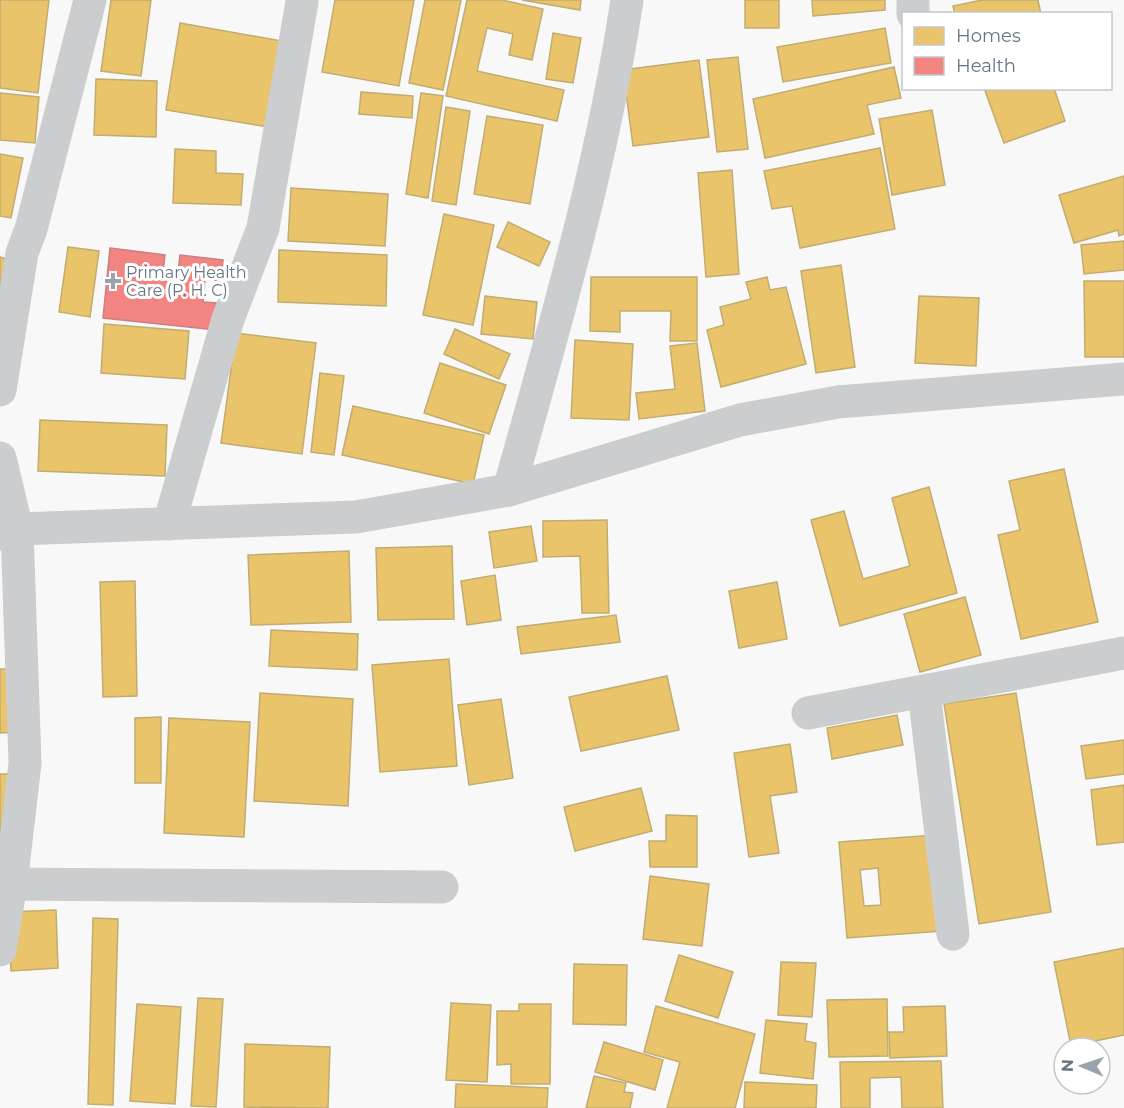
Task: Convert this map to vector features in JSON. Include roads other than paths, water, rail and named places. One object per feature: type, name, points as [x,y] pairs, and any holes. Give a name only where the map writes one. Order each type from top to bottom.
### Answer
[{"type":"street","points":[[0,390],[11,250],[31,229],[90,0]]},
{"type":"street","points":[[509,490],[586,208],[620,47],[627,0]]},
{"type":"street","points":[[169,524],[228,319],[263,228],[302,2]]},
{"type":"street","points":[[9,531],[356,517],[509,490],[740,420],[827,404],[1124,379]]},
{"type":"street","points":[[0,458],[9,531],[24,762],[5,884],[0,951]]},
{"type":"street","points":[[808,713],[1124,653]]},
{"type":"street","points":[[924,692],[953,934]]},
{"type":"street","points":[[5,884],[442,887]]},
{"type":"place","name":"Primary Health Care (P. H. C)","points":[[113,281]]}]
